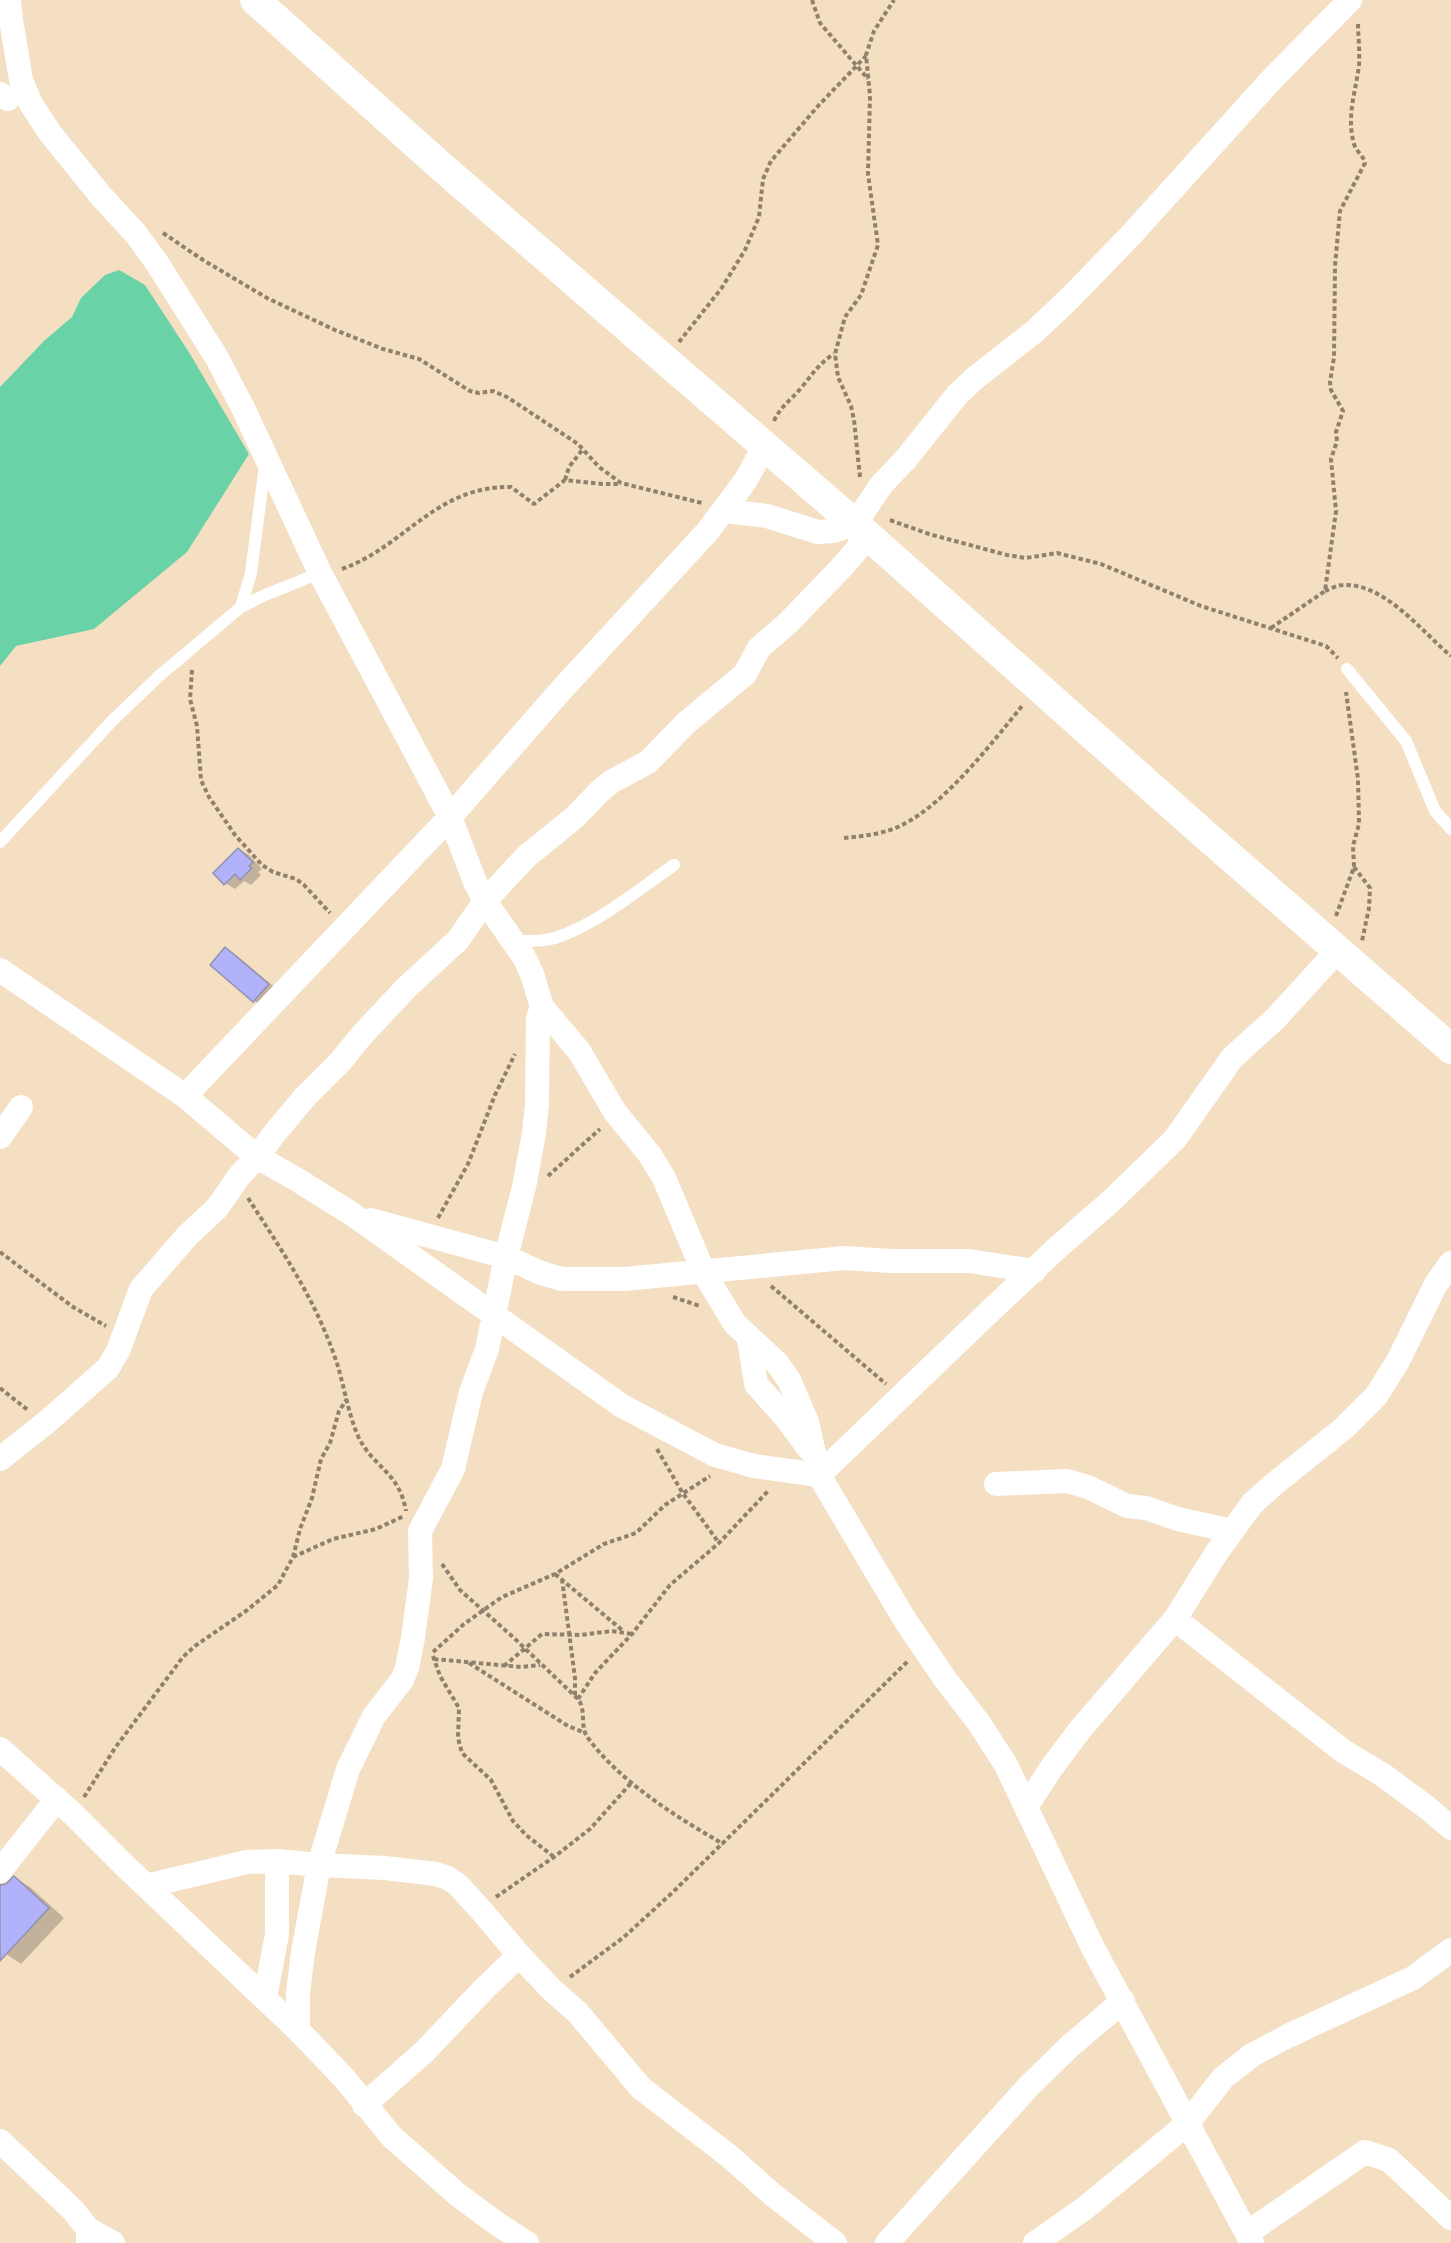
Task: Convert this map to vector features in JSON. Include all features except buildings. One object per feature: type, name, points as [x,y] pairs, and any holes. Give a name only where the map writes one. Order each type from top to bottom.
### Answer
[{"type":"street","points":[[9,0],[7,96],[31,104],[50,133],[101,196],[136,234],[217,358],[320,573],[450,817],[485,902],[514,941],[532,974],[540,1013],[534,1133],[487,1349],[468,1403],[453,1469],[420,1531],[419,1591],[407,1668],[402,1680],[374,1716],[348,1769],[319,1865],[303,1952],[298,1993],[298,2030]]},
{"type":"street","points":[[255,0],[444,169],[663,359],[764,446],[862,523],[1038,686],[1451,1049]]},
{"type":"street","points":[[0,1459],[48,1421],[108,1368],[118,1351],[141,1289],[188,1235],[217,1208],[240,1175],[258,1157],[304,1098],[340,1062],[406,987],[458,940],[485,902],[527,856],[575,817],[598,792],[611,782],[648,762],[686,723],[745,674],[759,648],[788,623],[842,568],[856,551],[862,523],[882,484],[905,460],[957,395],[1034,332],[1072,296],[1130,237],[1273,78],[1354,8]]},
{"type":"street","points":[[185,1096],[450,817],[523,733],[725,511],[746,480],[764,446]]},
{"type":"street","points":[[725,511],[767,516],[818,532],[833,531],[862,523]]},
{"type":"street","points":[[0,970],[185,1096],[258,1157],[352,1214],[592,1386],[646,1420],[692,1444],[737,1463],[810,1468],[900,1397],[1141,1173],[1174,1139],[1232,1058],[1276,1018],[1340,951]]},
{"type":"street","points":[[540,1013],[579,1051],[615,1112],[650,1155],[664,1178],[704,1273],[735,1324],[777,1363],[789,1380],[807,1422],[810,1468],[906,1620],[1006,1765],[1093,1948],[1249,2238],[1365,2152],[1389,2160],[1451,2218]]},
{"type":"street","points":[[0,1137],[21,1107]]},
{"type":"street","points":[[352,1214],[506,1257],[541,1273],[561,1279],[624,1279],[845,1258],[890,1261],[969,1261],[1034,1271]]},
{"type":"street","points":[[1026,1807],[1079,1731],[1175,1619],[1252,1504],[1344,1428],[1376,1396],[1398,1361],[1436,1284],[1451,1263]]},
{"type":"street","points":[[996,1484],[1067,1481],[1088,1487],[1126,1506],[1146,1508],[1178,1519],[1232,1531]]},
{"type":"street","points":[[1175,1619],[1343,1751],[1383,1775],[1451,1828]]},
{"type":"street","points":[[1,1753],[65,1807],[298,2030],[344,2079],[392,2137],[450,2188],[527,2243]]},
{"type":"street","points":[[0,1871],[65,1807]]},
{"type":"street","points":[[265,1998],[277,1934],[277,1861]]},
{"type":"street","points":[[146,1886],[247,1862],[277,1861],[385,1868],[436,1874],[448,1878],[458,1885],[552,1990],[578,2013],[641,2088],[729,2156],[773,2195],[835,2243]]},
{"type":"street","points":[[1035,2243],[1085,2208],[1187,2124],[1223,2079],[1252,2055],[1413,1978],[1451,1950]]},
{"type":"street","points":[[364,2105],[424,2052],[519,1955]]},
{"type":"street","points":[[887,2243],[1029,2086],[1070,2046],[1123,2001]]},
{"type":"street","points":[[0,2141],[73,2210],[88,2236],[113,2243]]},
{"type":"lane","points":[[241,607],[251,573],[266,457]]},
{"type":"lane","points":[[0,842],[113,720],[159,676],[241,607],[273,591],[320,573]]},
{"type":"lane","points":[[1347,669],[1406,741],[1435,811],[1451,829]]},
{"type":"lane","points":[[514,941],[537,942],[572,931],[622,901],[674,865]]},
{"type":"path","points":[[812,0],[820,23],[868,80]]},
{"type":"path","points":[[894,0],[874,31],[867,55],[870,112],[868,174],[878,245],[861,295],[845,317],[835,354],[838,377],[851,406],[854,420],[862,523],[929,534],[1026,558],[1057,553],[1074,556],[1101,564],[1201,606],[1326,646],[1347,669],[1346,696],[1358,779],[1359,825],[1353,846],[1354,867],[1340,951]]},
{"type":"path","points":[[1325,591],[1336,511],[1331,459],[1343,411],[1331,390],[1330,382],[1334,357],[1335,266],[1340,211],[1365,163],[1354,146],[1351,126],[1351,104],[1359,63],[1354,8]]},
{"type":"path","points":[[663,359],[721,289],[745,250],[759,217],[764,179],[771,161],[818,106],[867,55]]},
{"type":"path","points":[[136,234],[150,227],[162,231],[237,281],[296,313],[383,349],[419,359],[475,393],[498,392],[583,449],[599,467],[621,483]]},
{"type":"path","points":[[764,446],[782,407],[813,371],[835,354]]},
{"type":"path","points":[[320,573],[339,570],[364,559],[436,508],[464,494],[488,488],[510,487],[534,504],[565,480],[569,467],[583,449]]},
{"type":"path","points":[[565,480],[602,484],[621,483],[725,511]]},
{"type":"path","points":[[1271,628],[1325,591],[1342,585],[1356,587],[1388,599],[1451,656]]},
{"type":"path","points":[[194,648],[189,692],[197,726],[201,780],[209,797],[235,835],[251,853],[273,872],[296,879],[304,885],[342,929]]},
{"type":"path","points":[[844,838],[886,832],[923,813],[989,747],[1038,686]]},
{"type":"path","points":[[1340,951],[1369,908],[1370,888],[1354,867]]},
{"type":"path","points":[[426,1236],[468,1164],[495,1095],[525,1034],[540,1013]]},
{"type":"path","points":[[240,1175],[240,1183],[246,1195],[305,1289],[338,1367],[359,1437],[374,1458],[398,1484],[407,1515],[376,1529],[333,1539],[293,1557]]},
{"type":"path","points":[[0,1252],[87,1316],[108,1327],[125,1329]]},
{"type":"path","points":[[751,1268],[900,1397]]},
{"type":"path","points":[[663,1293],[702,1306]]},
{"type":"path","points":[[0,1388],[36,1416],[48,1421]]},
{"type":"path","points":[[65,1807],[115,1748],[183,1657],[278,1585],[293,1557],[300,1529],[312,1498],[321,1459],[330,1443],[339,1411],[346,1399]]},
{"type":"path","points":[[646,1420],[659,1455],[719,1544]]},
{"type":"path","points":[[540,1665],[504,1666],[428,1658],[444,1641],[482,1610],[519,1588],[555,1574],[604,1544],[636,1533],[682,1492],[737,1463]]},
{"type":"path","points":[[577,1698],[595,1673],[632,1634],[670,1585],[719,1544],[769,1490],[810,1468]]},
{"type":"path","points":[[420,1540],[435,1554],[460,1590],[525,1647],[540,1665],[577,1698],[582,1707],[584,1732]]},
{"type":"path","points":[[555,1574],[623,1631],[632,1634]]},
{"type":"path","points":[[562,1579],[577,1698]]},
{"type":"path","points":[[504,1666],[542,1634],[569,1635],[623,1631]]},
{"type":"path","points":[[552,1990],[624,1937],[723,1844],[924,1646]]},
{"type":"path","points":[[434,1659],[446,1688],[459,1708],[458,1738],[462,1754],[491,1780],[513,1821],[526,1835],[554,1857]]},
{"type":"path","points":[[469,1663],[568,1726],[584,1732],[598,1750],[660,1806],[723,1844]]},
{"type":"path","points":[[480,1909],[590,1829],[633,1782]]},
{"type":"green space","points":[[119,270],[145,285],[190,354],[249,454],[187,552],[94,629],[16,646],[0,666],[0,387],[44,341],[72,317],[81,298],[105,275]]}]
